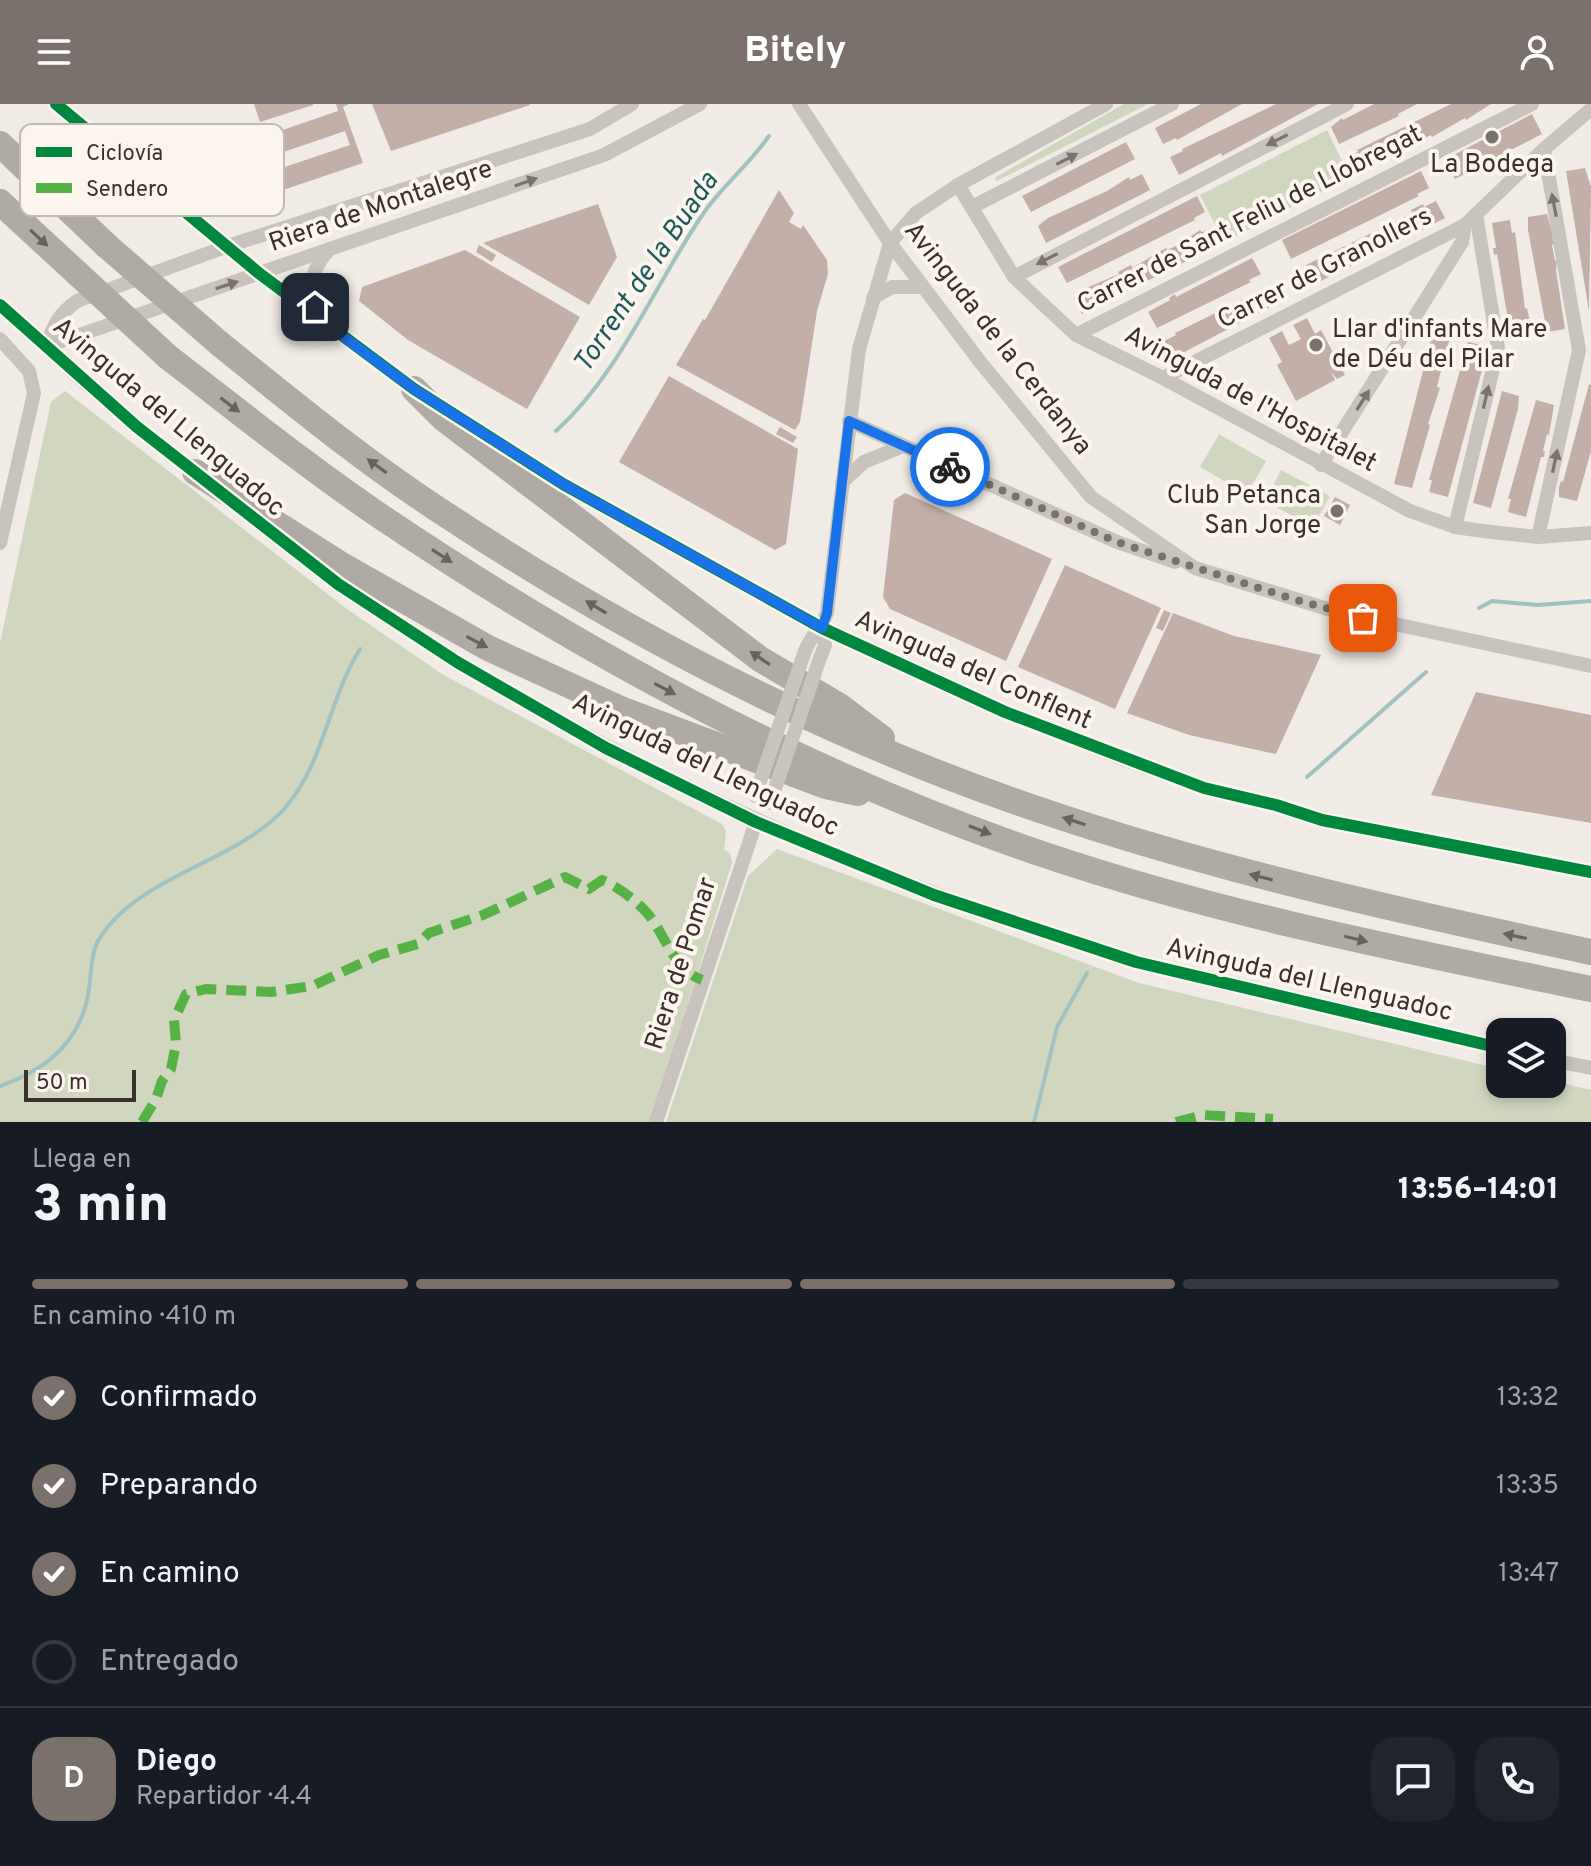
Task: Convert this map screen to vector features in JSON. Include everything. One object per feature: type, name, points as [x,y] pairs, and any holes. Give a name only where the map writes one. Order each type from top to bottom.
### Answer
[{"type":"highway","points":[[0,144],[20,163]]},
{"type":"highway","points":[[0,202],[168,357],[374,512],[500,593],[665,690],[907,802],[1045,855],[1248,915],[1591,989]]},
{"type":"highway","points":[[76,216],[220,344],[313,419],[450,518],[627,626],[737,682],[917,764],[1102,830],[1256,876],[1591,952]]},
{"type":"highway","points":[[414,389],[444,419],[760,659],[841,707],[917,764]]},
{"type":"highway","points":[[195,472],[382,590],[559,683],[826,786],[907,802]]},
{"type":"street","name":"Avinguda del Conflent","points":[[56,104],[80,124]]},
{"type":"street","name":"Riera de Montalegre","points":[[47,346],[53,325],[77,301],[228,246],[590,129],[632,104]]},
{"type":"street","name":"Riera de Montalegre","points":[[47,346],[604,155],[700,104]]},
{"type":"street","name":"Avinguda de la Cerdanya","points":[[799,104],[890,243],[1091,497],[1195,568]]},
{"type":"street","points":[[755,821],[770,803],[825,645],[822,628],[827,613],[859,349],[890,243],[916,213],[958,185],[1106,104]]},
{"type":"street","points":[[972,207],[1172,104]]},
{"type":"street","points":[[1014,277],[1347,104]]},
{"type":"street","name":"Carrer de Sant Feliu de Llobregat","points":[[1076,335],[1532,104]]},
{"type":"street","points":[[1321,465],[1462,242],[1465,225],[1544,149],[1591,109]]},
{"type":"street","points":[[1538,537],[1579,350],[1544,149]]},
{"type":"street","name":"Avinguda de l'Hospitalet","points":[[958,185],[1014,277],[1076,335],[1163,378],[1410,511],[1455,527],[1538,537],[1591,533]]},
{"type":"street","points":[[1455,527],[1498,348],[1476,214]]},
{"type":"street","name":"Avinguda del Conflent","points":[[192,216],[260,274],[414,389],[563,484],[822,628],[1005,712],[1204,788],[1276,805],[1322,820],[1591,872]]},
{"type":"street","name":"Carrer de Granollers","points":[[1163,378],[1465,225]]},
{"type":"street","points":[[322,321],[311,289],[317,263],[328,250]]},
{"type":"street","points":[[873,298],[892,287],[923,287]]},
{"type":"street","name":"Avinguda del Llenguadoc","points":[[0,305],[127,419],[338,584],[457,662],[606,748],[755,821],[934,895],[1136,962],[1486,1045]]},
{"type":"street","points":[[0,339],[6,354],[29,371],[34,393],[0,543]]},
{"type":"street","name":"Avinguda de la Cerdanya","points":[[849,421],[1117,542],[1195,568],[1334,611],[1590,665]]},
{"type":"street","points":[[842,482],[864,462],[903,446]]},
{"type":"street","points":[[755,821],[755,796],[805,651],[810,638],[822,628]]},
{"type":"street","name":"Riera de Pomar","points":[[656,1122],[755,821]]},
{"type":"street","points":[[1566,1063],[1591,1068]]},
{"type":"green space","points":[[1124,104],[1148,104],[997,181],[994,178]]},
{"type":"green space","points":[[1327,130],[1350,177],[1224,242],[1200,195]]},
{"type":"green space","points":[[65,391],[347,609],[442,674],[722,824],[726,831],[724,850],[730,853],[732,863],[651,1122],[0,1122],[0,643],[51,402]]},
{"type":"green space","points":[[1219,434],[1266,461],[1247,494],[1200,467]]},
{"type":"green space","points":[[1281,470],[1330,496],[1313,527],[1265,501]]},
{"type":"green space","points":[[777,849],[1139,983],[1486,1066],[1486,1098],[1566,1098],[1566,1084],[1591,1090],[1591,1122],[666,1122],[748,876]]},
{"type":"building","points":[[254,104],[313,104],[313,105],[260,122]]},
{"type":"building","points":[[336,104],[349,104],[343,107],[363,163],[284,190],[284,167],[350,145],[345,131],[284,152],[284,129],[338,111]]},
{"type":"building","points":[[372,104],[530,104],[530,105],[391,151]]},
{"type":"building","points":[[1201,104],[1242,104],[1177,140],[1163,144],[1155,128]]},
{"type":"building","points":[[1276,104],[1318,104],[1222,156],[1221,153],[1179,175],[1170,157]]},
{"type":"building","points":[[1374,104],[1417,104],[1399,116],[1339,144],[1331,127],[1342,118]]},
{"type":"building","points":[[1451,104],[1491,104],[1466,120],[1355,174],[1347,158],[1357,150]]},
{"type":"building","points":[[1532,114],[1542,134],[1455,179],[1444,160]]},
{"type":"building","points":[[1126,142],[1135,159],[1031,212],[1022,196]]},
{"type":"building","points":[[1585,168],[1591,187],[1589,311],[1566,171]]},
{"type":"building","points":[[1421,171],[1429,188],[1417,194],[1419,196],[1291,259],[1282,240]]},
{"type":"building","points":[[1142,174],[1150,190],[1046,243],[1038,226],[1048,218],[1107,191],[1129,177],[1130,180]]},
{"type":"building","points":[[779,190],[794,213],[789,222],[801,229],[803,225],[827,260],[828,274],[817,311],[800,422],[795,430],[676,365]]},
{"type":"building","points":[[1197,196],[1205,212],[1195,220],[1067,283],[1058,267]]},
{"type":"building","points":[[1436,201],[1445,218],[1307,288],[1298,272],[1307,268],[1306,265],[1413,213],[1411,210],[1423,204],[1424,207]]},
{"type":"building","points":[[598,204],[617,257],[589,305],[483,243]]},
{"type":"building","points":[[1547,214],[1555,244],[1552,245],[1557,260],[1565,329],[1547,332],[1528,217]]},
{"type":"building","points":[[1510,220],[1512,233],[1515,232],[1525,309],[1530,322],[1527,322],[1529,335],[1511,338],[1497,254],[1494,255],[1493,248],[1496,248],[1492,223]]},
{"type":"building","points":[[1212,227],[1220,244],[1082,314],[1074,298],[1086,292],[1084,289],[1178,245],[1200,230],[1202,232]]},
{"type":"building","points":[[479,245],[496,255],[492,262],[476,252]]},
{"type":"building","points":[[465,250],[580,317],[527,409],[408,340],[359,301],[362,287]]},
{"type":"building","points":[[1252,258],[1261,274],[1249,280],[1251,282],[1157,328],[1148,312],[1175,294],[1176,297]]},
{"type":"building","points":[[1268,287],[1276,304],[1173,358],[1164,341]]},
{"type":"building","points":[[1307,318],[1315,334],[1321,330],[1345,375],[1337,379],[1331,372],[1335,380],[1296,401],[1277,365],[1282,362],[1269,338],[1282,331],[1289,345],[1301,339],[1293,325]]},
{"type":"building","points":[[1433,332],[1450,337],[1449,351],[1446,364],[1443,363],[1437,387],[1440,388],[1412,488],[1394,484]]},
{"type":"building","points":[[1468,342],[1486,346],[1486,355],[1448,497],[1429,492],[1432,480],[1429,480]]},
{"type":"building","points":[[669,376],[798,449],[786,544],[775,550],[619,462]]},
{"type":"building","points":[[1589,384],[1591,451],[1577,501],[1559,497],[1559,487],[1563,482]]},
{"type":"building","points":[[1502,391],[1519,396],[1518,409],[1491,508],[1473,503]]},
{"type":"building","points":[[1536,400],[1554,405],[1544,457],[1541,457],[1526,517],[1508,512],[1511,499],[1508,499]]},
{"type":"building","points":[[780,427],[797,437],[793,443],[776,434]]},
{"type":"building","points":[[905,493],[1052,559],[1006,661],[890,609],[883,597],[894,500]]},
{"type":"building","name":"Club Petanca San Jorge","points":[[1335,497],[1350,505],[1340,525],[1324,516]]},
{"type":"building","points":[[1065,565],[1161,608],[1115,709],[1018,667]]},
{"type":"building","points":[[1164,610],[1171,613],[1163,631],[1156,628]]},
{"type":"building","points":[[1173,613],[1234,636],[1321,655],[1276,754],[1189,735],[1127,713]]},
{"type":"building","points":[[1476,692],[1591,715],[1591,823],[1431,795]]},
{"type":"waterway","name":"Torrent de la Buada","points":[[556,431],[579,407],[619,354],[705,211],[769,136]]},
{"type":"waterway","name":"Riera de Pomar","points":[[1479,608],[1492,601],[1538,605],[1591,601]]},
{"type":"waterway","name":"Torrent de la Buada","points":[[0,1086],[47,1062],[70,1038],[85,1007],[96,946],[115,919],[161,885],[240,843],[285,808],[309,771],[349,668],[360,649]]},
{"type":"waterway","name":"Riera de Pomar","points":[[1307,777],[1426,672]]},
{"type":"waterway","name":"Riera de Pomar","points":[[1034,1122],[1057,1027],[1087,973]]},
{"type":"marked path","points":[[142,1122],[171,1069],[176,1044],[174,1020],[186,994],[206,989],[271,992],[312,986],[379,955],[418,944],[429,933],[483,915],[565,877],[589,889],[602,880],[626,894],[648,914],[684,968],[702,980]]},
{"type":"marked path","points":[[1176,1122],[1203,1115],[1273,1119]]},
{"type":"cycle path","points":[[56,104],[80,124]]},
{"type":"cycle path","points":[[190,216],[260,274],[414,389],[563,484],[822,628],[1005,712],[1204,788],[1276,805],[1322,820],[1591,872]]},
{"type":"cycle path","points":[[0,305],[137,427],[338,584],[457,662],[606,748],[756,822],[934,895],[1136,962],[1486,1045]]},
{"type":"way so far","points":[[950,467],[1117,542],[1293,599],[1363,618]]},
{"type":"place","name":"La Bodega","points":[[1492,137]]},
{"type":"place","name":"Llar d'infants Mare de Déu del Pilar","points":[[1316,345]]},
{"type":"place","name":"Club Petanca San Jorge","points":[[1337,511]]},
{"type":"route","points":[[315,307],[322,321],[414,389],[563,484],[822,628],[827,613],[849,421],[950,467]]}]
